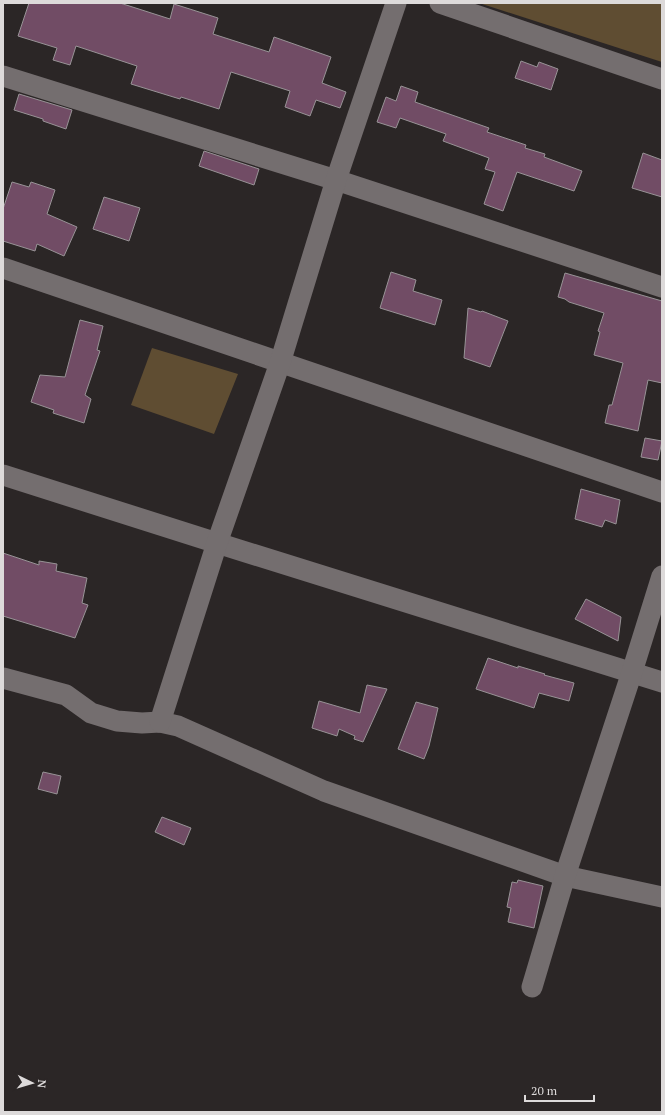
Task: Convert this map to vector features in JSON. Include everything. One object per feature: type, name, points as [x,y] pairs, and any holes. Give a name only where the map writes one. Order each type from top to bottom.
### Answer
[{"type":"street","points":[[160,722],[217,543],[280,363],[336,180],[396,3]]},
{"type":"street","points":[[440,3],[662,79]]},
{"type":"street","points":[[3,76],[336,180],[662,287]]},
{"type":"street","points":[[3,268],[662,492]]},
{"type":"street","points":[[3,474],[217,543],[662,682]]},
{"type":"street","points":[[532,987],[565,876],[662,576]]},
{"type":"street","points":[[3,678],[66,695],[91,713],[117,721],[142,723],[160,722],[178,726],[324,791],[565,876],[662,897]]},
{"type":"shaded area","points":[[479,3],[662,3],[662,62]]},
{"type":"shaded area","points":[[152,348],[238,374],[214,434],[131,405]]},
{"type":"building","points":[[29,3],[120,3],[170,19],[174,4],[218,18],[213,34],[269,52],[274,37],[331,57],[322,83],[346,92],[340,108],[316,100],[310,116],[285,107],[290,91],[231,72],[219,109],[181,97],[180,99],[131,84],[137,66],[76,46],[70,65],[53,60],[57,48],[18,36]]},
{"type":"building","points":[[521,61],[537,67],[539,62],[558,69],[551,90],[515,78]]},
{"type":"building","points":[[401,86],[418,92],[415,102],[489,128],[487,132],[526,145],[525,148],[545,154],[544,157],[582,171],[574,191],[517,172],[503,211],[484,204],[495,172],[485,169],[489,158],[443,141],[446,134],[400,118],[396,128],[377,122],[386,97],[396,101]]},
{"type":"building","points":[[19,94],[72,110],[66,129],[43,121],[43,119],[14,110]]},
{"type":"building","points":[[204,151],[259,169],[254,185],[199,166]]},
{"type":"building","points":[[643,153],[662,160],[662,197],[632,188]]},
{"type":"building","points":[[12,182],[29,187],[31,182],[55,190],[47,214],[77,227],[64,256],[37,244],[35,251],[3,241],[3,209]]},
{"type":"building","points":[[104,197],[140,208],[129,241],[93,229]]},
{"type":"building","points":[[391,272],[416,280],[413,291],[442,300],[435,325],[380,308]]},
{"type":"building","points":[[565,273],[662,301],[662,383],[648,380],[638,431],[605,423],[609,405],[612,405],[623,363],[594,355],[600,332],[598,331],[604,313],[558,297]]},
{"type":"building","points":[[468,308],[482,311],[508,321],[490,367],[464,358]]},
{"type":"building","points":[[80,320],[103,326],[97,350],[100,351],[85,395],[91,399],[84,423],[53,413],[54,410],[31,402],[40,375],[65,377]]},
{"type":"building","points":[[645,438],[662,441],[658,460],[641,457]]},
{"type":"building","points":[[581,489],[620,500],[616,524],[605,520],[602,527],[575,519]]},
{"type":"building","points":[[3,553],[39,565],[39,561],[57,564],[56,571],[87,578],[82,603],[88,605],[75,638],[3,616]]},
{"type":"building","points":[[586,599],[621,617],[618,641],[575,619]]},
{"type":"building","points":[[488,658],[518,668],[518,666],[574,683],[569,701],[539,693],[534,708],[476,689]]},
{"type":"building","points":[[367,685],[387,689],[363,742],[354,739],[355,736],[339,729],[337,736],[312,728],[319,701],[360,713]]},
{"type":"building","points":[[416,702],[438,708],[429,746],[424,759],[398,749]]},
{"type":"building","points":[[43,772],[61,776],[57,794],[38,789]]},
{"type":"building","points":[[162,817],[191,828],[184,845],[155,832]]},
{"type":"building","points":[[518,880],[543,886],[534,928],[508,922],[511,908],[507,907],[512,882],[517,883]]}]
